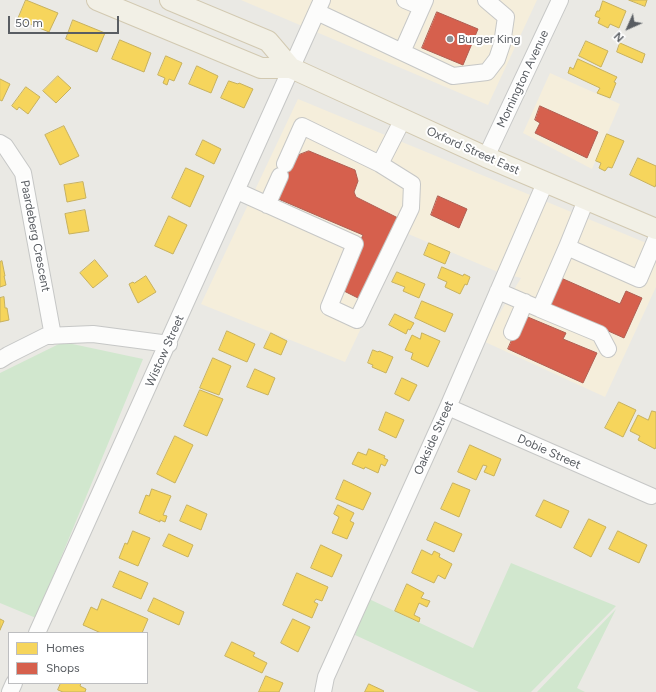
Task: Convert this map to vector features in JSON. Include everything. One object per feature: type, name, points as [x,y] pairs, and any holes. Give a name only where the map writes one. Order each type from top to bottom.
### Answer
[{"type":"main road","name":"Oxford Street East","points":[[97,0],[260,68],[291,68],[486,157],[656,229]]},
{"type":"main road","name":"Oxford Street East","points":[[170,0],[268,41],[291,68]]},
{"type":"street","points":[[402,52],[424,4],[406,0]]},
{"type":"street","points":[[320,6],[402,52],[453,76],[487,72],[497,59],[502,44],[506,17],[486,0]]},
{"type":"street","name":"Mornington Avenue","points":[[486,157],[560,0]]},
{"type":"street","name":"Wistow Street","points":[[37,632],[320,6]]},
{"type":"street","points":[[380,164],[403,119]]},
{"type":"street","points":[[237,191],[267,205],[355,244],[329,307],[357,320],[411,208],[412,184],[380,164],[302,126],[267,205]]},
{"type":"street","name":"Paardeberg Crescent","points":[[0,143],[5,146],[23,172],[53,336]]},
{"type":"street","name":"Oakside Street","points":[[323,692],[326,677],[448,407],[545,183]]},
{"type":"street","points":[[540,309],[586,200]]},
{"type":"street","points":[[567,247],[639,279],[656,239]]},
{"type":"street","points":[[498,291],[600,334],[608,349]]},
{"type":"street","points":[[512,332],[525,302]]},
{"type":"street","points":[[0,360],[46,336],[93,334],[168,344]]},
{"type":"street","name":"Dobie Street","points":[[448,407],[651,496]]},
{"type":"shaded area","points":[[241,0],[537,0],[488,105]]},
{"type":"shaded area","points":[[550,73],[620,104],[592,169],[523,133]]},
{"type":"shaded area","points":[[298,99],[656,247],[656,287],[605,397],[483,341],[521,278],[498,272],[406,233],[345,362],[201,304]]},
{"type":"green space","points":[[63,342],[143,359],[36,618],[0,603],[0,373]]},
{"type":"green space","points":[[511,563],[616,606],[531,692],[479,692],[355,635],[369,599],[473,648]]},
{"type":"green space","points":[[616,609],[577,688],[585,692],[537,692]]},
{"type":"building: Homes","points":[[26,0],[58,13],[49,32],[18,19]]},
{"type":"building: Homes","points":[[629,0],[647,0],[645,6]]},
{"type":"building: Homes","points":[[603,1],[626,11],[619,28],[610,24],[608,28],[598,23],[600,18],[595,16]]},
{"type":"building: Homes","points":[[73,20],[105,33],[97,52],[66,39]]},
{"type":"building: Homes","points":[[120,40],[151,53],[144,72],[112,59]]},
{"type":"building: Homes","points":[[586,41],[608,51],[601,67],[579,56]]},
{"type":"building: Homes","points":[[620,43],[645,54],[642,63],[617,52]]},
{"type":"building: Homes","points":[[166,56],[182,63],[174,81],[169,79],[167,85],[163,83],[165,78],[158,75]]},
{"type":"building: Homes","points":[[578,59],[617,77],[614,82],[616,83],[610,98],[597,93],[600,88],[568,73],[570,67],[573,69]]},
{"type":"building: Homes","points":[[197,66],[218,76],[211,93],[189,84]]},
{"type":"building: Homes","points":[[58,76],[71,88],[56,103],[43,91]]},
{"type":"building: Homes","points":[[0,79],[10,84],[2,101],[0,100]]},
{"type":"building: Homes","points":[[229,81],[239,83],[253,89],[244,108],[221,98]]},
{"type":"building: Homes","points":[[26,87],[40,97],[28,114],[19,107],[17,110],[12,106]]},
{"type":"building: Homes","points":[[64,126],[79,156],[60,165],[45,135]]},
{"type":"building: Homes","points":[[607,134],[624,141],[612,168],[608,167],[605,171],[599,168],[601,163],[596,161]]},
{"type":"building: Homes","points":[[203,140],[221,149],[214,164],[196,155]]},
{"type":"building: Homes","points":[[638,158],[656,166],[655,187],[630,175]]},
{"type":"building: Homes","points":[[186,168],[204,176],[190,207],[172,198]]},
{"type":"building: Homes","points":[[83,182],[86,198],[67,202],[64,185]]},
{"type":"building: Homes","points":[[85,210],[89,231],[69,234],[65,214]]},
{"type":"building: Homes","points":[[169,216],[187,225],[173,254],[155,246]]},
{"type":"building: Homes","points":[[429,243],[450,252],[445,264],[424,255]]},
{"type":"building: Homes","points":[[95,260],[108,276],[93,288],[80,273]]},
{"type":"building: Homes","points":[[2,261],[6,285],[0,287],[0,262]]},
{"type":"building: Homes","points":[[442,267],[463,276],[464,274],[470,277],[467,285],[465,284],[460,294],[445,287],[447,282],[438,278]]},
{"type":"building: Homes","points":[[397,272],[425,284],[419,298],[403,291],[405,287],[392,282]]},
{"type":"building: Homes","points":[[146,276],[156,292],[138,303],[129,284],[134,283]]},
{"type":"building: Homes","points":[[4,297],[5,308],[7,308],[9,320],[0,322],[0,298]]},
{"type":"building: Homes","points":[[422,301],[453,314],[445,332],[415,318]]},
{"type":"building: Homes","points":[[395,314],[414,323],[410,330],[408,329],[406,334],[389,325]]},
{"type":"building: Homes","points":[[227,331],[255,344],[247,362],[219,350]]},
{"type":"building: Homes","points":[[271,333],[287,341],[281,355],[264,348]]},
{"type":"building: Homes","points":[[422,333],[440,341],[428,367],[411,359],[413,353],[405,350],[412,335],[420,339]]},
{"type":"building: Homes","points":[[373,350],[393,357],[386,373],[372,367],[373,365],[368,363]]},
{"type":"building: Homes","points":[[213,358],[231,366],[219,395],[200,388]]},
{"type":"building: Homes","points":[[255,369],[275,378],[268,395],[247,387]]},
{"type":"building: Homes","points":[[402,378],[417,385],[409,401],[395,394]]},
{"type":"building: Homes","points":[[200,390],[223,399],[207,436],[184,426]]},
{"type":"building: Homes","points":[[619,402],[636,410],[623,437],[605,428]]},
{"type":"building: Homes","points":[[652,411],[656,412],[655,449],[638,440],[640,436],[630,431],[638,415],[648,420]]},
{"type":"building: Homes","points":[[386,412],[404,420],[396,438],[379,430]]},
{"type":"building: Homes","points":[[175,436],[193,445],[175,483],[157,474]]},
{"type":"building: Homes","points":[[470,445],[501,459],[494,476],[484,472],[487,466],[483,465],[476,480],[458,472]]},
{"type":"building: Homes","points":[[369,449],[385,456],[384,458],[388,460],[385,466],[381,464],[378,473],[365,467],[364,469],[352,464],[358,452],[366,455]]},
{"type":"building: Homes","points":[[344,480],[371,493],[363,510],[336,499]]},
{"type":"building: Homes","points":[[453,483],[470,490],[459,517],[441,509]]},
{"type":"building: Homes","points":[[152,489],[171,496],[163,515],[167,516],[165,522],[160,520],[160,522],[139,513],[146,495],[149,496]]},
{"type":"building: Homes","points":[[544,500],[569,511],[561,528],[536,516]]},
{"type":"building: Homes","points":[[187,505],[207,514],[201,530],[180,521]]},
{"type":"building: Homes","points":[[338,505],[354,513],[350,521],[354,523],[347,539],[332,533],[339,517],[334,514]]},
{"type":"building: Homes","points":[[589,519],[606,527],[591,557],[574,548]]},
{"type":"building: Homes","points":[[435,522],[462,534],[454,552],[427,540]]},
{"type":"building: Homes","points":[[133,531],[150,538],[138,566],[119,558],[125,543],[127,544]]},
{"type":"building: Homes","points":[[618,531],[647,545],[639,563],[609,549]]},
{"type":"building: Homes","points":[[169,534],[193,545],[188,557],[163,546]]},
{"type":"building: Homes","points":[[321,545],[342,555],[332,577],[311,568]]},
{"type":"building: Homes","points":[[422,550],[432,555],[434,551],[440,554],[439,557],[452,564],[445,579],[438,575],[434,583],[412,573]]},
{"type":"building: Homes","points":[[120,571],[148,583],[141,599],[113,587]]},
{"type":"building: Homes","points":[[297,573],[328,587],[322,601],[316,599],[314,602],[318,604],[312,618],[283,605]]},
{"type":"building: Homes","points":[[407,584],[424,593],[421,598],[430,601],[427,607],[419,603],[414,615],[420,618],[419,622],[395,611]]},
{"type":"building: Homes","points":[[154,598],[184,612],[179,625],[148,611]]},
{"type":"building: Homes","points":[[102,599],[148,619],[142,632],[99,632],[83,625],[91,607],[97,610]]},
{"type":"building: Homes","points":[[0,619],[4,621],[0,630]]},
{"type":"building: Homes","points":[[293,619],[310,627],[298,652],[281,643]]},
{"type":"building: Homes","points":[[232,642],[255,653],[253,656],[267,663],[262,673],[225,656]]},
{"type":"building: Homes","points":[[266,676],[283,683],[279,692],[259,692]]},
{"type":"building: Homes","points":[[61,684],[81,684],[80,686],[86,689],[85,692],[63,692],[58,690]]},
{"type":"building: Homes","points":[[369,684],[384,691],[365,692]]},
{"type":"building: Shops","name":"Burger King","points":[[437,12],[478,29],[463,65],[422,48]]},
{"type":"building: Shops","points":[[540,106],[598,132],[587,158],[535,133],[540,123],[535,120]]},
{"type":"building: Shops","points":[[309,151],[355,170],[358,181],[354,192],[356,197],[398,218],[360,299],[338,288],[363,235],[276,198],[296,156]]},
{"type":"building: Shops","points":[[438,196],[467,209],[459,228],[431,215]]},
{"type":"building: Shops","points":[[561,278],[620,304],[626,291],[642,298],[624,338],[550,305]]},
{"type":"building: Shops","points":[[523,315],[566,333],[563,339],[597,353],[583,383],[508,349]]},
{"type":"place","name":"Burger King","points":[[450,39]]}]
